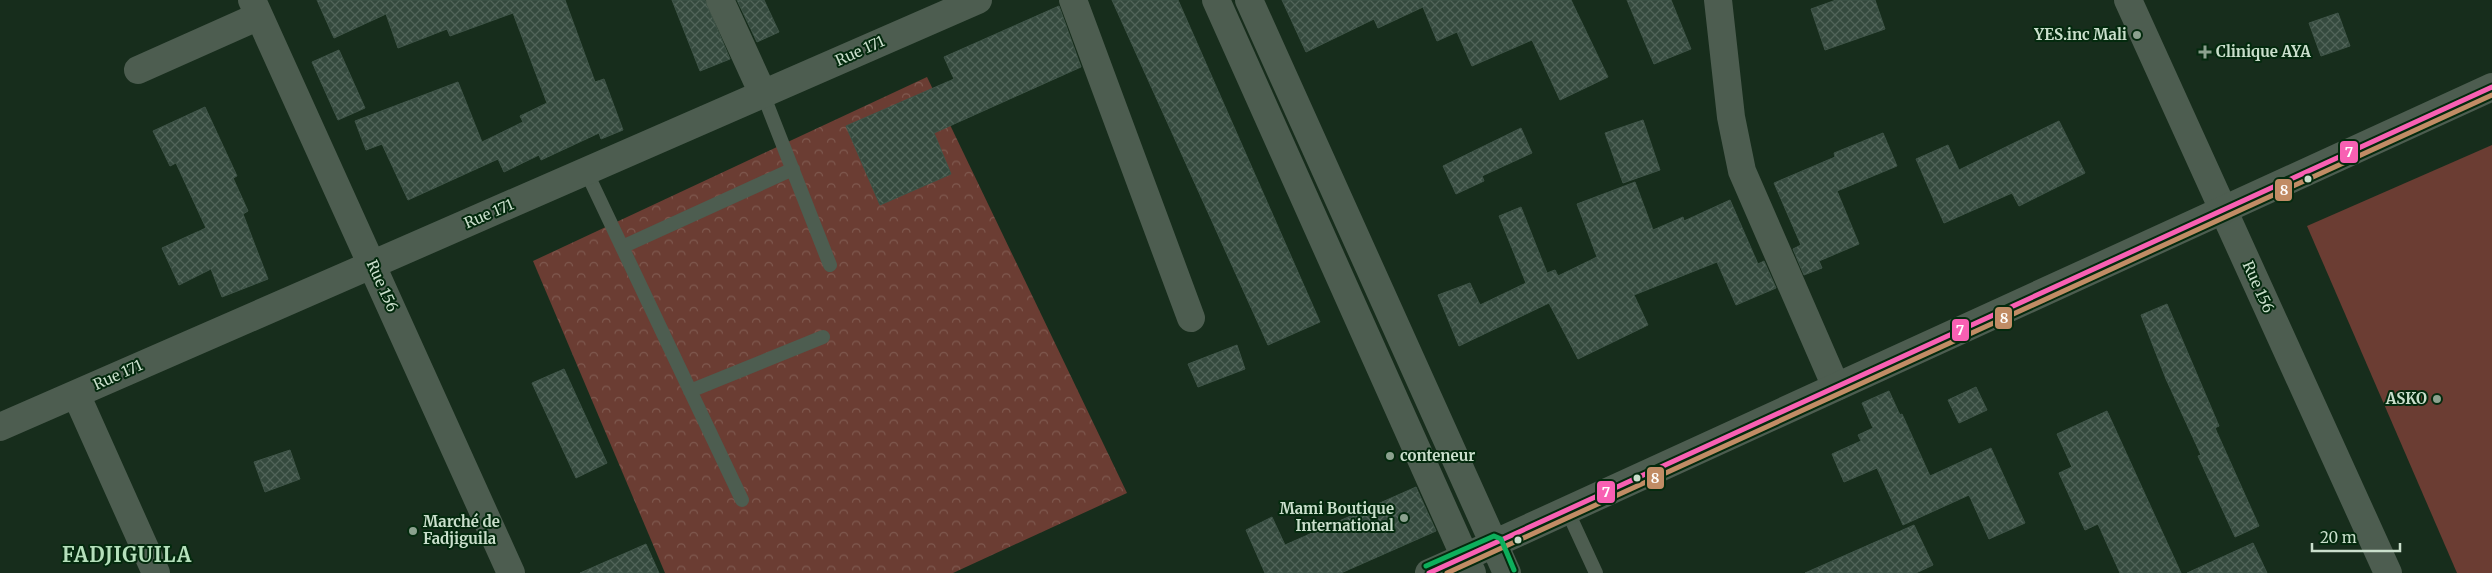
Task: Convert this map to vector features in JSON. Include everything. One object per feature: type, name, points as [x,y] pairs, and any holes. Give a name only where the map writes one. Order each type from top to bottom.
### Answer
[{"type":"street","points":[[720,0],[763,94]]},
{"type":"street","name":"Rue 171","points":[[0,427],[978,0]]},
{"type":"street","points":[[1073,0],[1190,318]]},
{"type":"street","points":[[1216,0],[1469,565]]},
{"type":"street","points":[[1249,0],[1507,573]]},
{"type":"street","points":[[1718,0],[1731,117],[1742,171],[1836,387]]},
{"type":"street","name":"Rue 156","points":[[2128,0],[2388,573]]},
{"type":"street","points":[[138,70],[255,8]]},
{"type":"street","name":"Rue 156","points":[[255,8],[511,573]]},
{"type":"street","points":[[1428,573],[1469,565],[1494,543],[2492,87]]},
{"type":"street","points":[[76,394],[156,573]]},
{"type":"lane","points":[[763,94],[830,264]]},
{"type":"lane","points":[[622,247],[793,169]]},
{"type":"lane","points":[[586,171],[742,500]]},
{"type":"lane","points":[[690,391],[823,337]]},
{"type":"lane","points":[[1567,510],[1596,573]]},
{"type":"green space","points":[[927,77],[1127,493],[953,573],[665,573],[533,261]]},
{"type":"green space","name":"ASKO","points":[[2492,145],[2492,573],[2457,573],[2307,226]]},
{"type":"building","points":[[317,0],[565,0],[595,82],[604,79],[623,130],[601,139],[599,133],[541,160],[539,155],[504,172],[498,159],[408,200],[382,144],[366,150],[355,121],[458,82],[482,142],[523,122],[520,116],[547,103],[513,13],[450,36],[447,29],[398,48],[386,14],[334,38]]},
{"type":"building","points":[[672,0],[705,0],[730,59],[700,71]]},
{"type":"building","points":[[737,0],[764,0],[779,32],[757,42]]},
{"type":"building","points":[[1112,0],[1178,0],[1320,322],[1268,345]]},
{"type":"building","points":[[1282,0],[1571,0],[1608,77],[1560,100],[1532,40],[1472,66],[1457,32],[1437,41],[1423,7],[1378,28],[1374,19],[1306,52]]},
{"type":"building","points":[[1627,0],[1671,0],[1691,49],[1654,64]]},
{"type":"building","points":[[1836,0],[1875,0],[1885,29],[1825,50],[1811,9]]},
{"type":"building","points":[[1059,6],[1081,67],[934,133],[951,174],[880,205],[846,126],[954,79],[944,57]]},
{"type":"building","points":[[2338,13],[2350,46],[2321,56],[2309,23]]},
{"type":"building","points":[[339,50],[365,108],[338,120],[312,62]]},
{"type":"building","points":[[205,107],[237,176],[233,178],[248,211],[243,214],[268,279],[222,297],[211,269],[179,285],[162,248],[206,228],[176,163],[170,166],[153,131]]},
{"type":"building","points":[[1643,120],[1660,170],[1623,183],[1605,133]]},
{"type":"building","points":[[2059,121],[2085,173],[2019,206],[2012,193],[1944,223],[1916,159],[1948,145],[1959,170]]},
{"type":"building","points":[[1521,128],[1532,153],[1482,176],[1484,181],[1456,194],[1443,166]]},
{"type":"building","points":[[1883,133],[1897,166],[1837,191],[1859,244],[1819,261],[1822,268],[1804,275],[1793,249],[1801,245],[1774,183],[1835,157],[1834,153]]},
{"type":"building","points":[[1635,182],[1653,230],[1683,217],[1684,221],[1730,200],[1758,264],[1764,261],[1776,288],[1736,305],[1717,262],[1634,295],[1648,325],[1578,359],[1549,303],[1459,346],[1438,295],[1470,283],[1480,305],[1526,283],[1499,216],[1521,207],[1547,273],[1555,270],[1558,276],[1597,257],[1577,204]]},
{"type":"building","points":[[2167,304],[2219,426],[2215,428],[2259,526],[2235,537],[2198,456],[2201,455],[2166,379],[2141,315]]},
{"type":"building","points":[[1237,345],[1245,369],[1198,387],[1188,364]]},
{"type":"building","points":[[564,369],[607,463],[576,478],[532,383]]},
{"type":"building","points":[[1976,387],[1987,410],[1959,423],[1948,400]]},
{"type":"building","points":[[1889,391],[1900,415],[1902,414],[1930,476],[1991,448],[2025,523],[1989,539],[1969,495],[1903,525],[1877,468],[1844,482],[1832,454],[1861,441],[1858,435],[1873,428],[1862,403]]},
{"type":"building","points":[[2107,411],[2181,573],[2120,573],[2098,524],[2085,530],[2059,473],[2072,467],[2057,434]]},
{"type":"building","points":[[290,450],[300,479],[265,492],[254,462]]},
{"type":"building","points":[[1416,487],[1436,531],[1341,573],[1265,573],[1246,530],[1272,517],[1285,545]]},
{"type":"building","points":[[1914,525],[1933,565],[1916,573],[1805,573]]},
{"type":"building","points":[[2253,543],[2267,573],[2187,573]]},
{"type":"building","points":[[646,544],[659,573],[580,573]]},
{"type":"transit line","name":"7","points":[[1429,573],[2492,87]]},
{"type":"transit line","name":"8","points":[[1447,573],[2492,95]]},
{"type":"transit line","points":[[1426,566],[1494,536],[1501,539],[1514,570]]},
{"type":"place","name":"YES.inc Mali","points":[[2137,35]]},
{"type":"place","name":"Clinique AYA","points":[[2205,52]]},
{"type":"place","name":"ASKO","points":[[2437,399]]},
{"type":"place","name":"conteneur","points":[[1390,456]]},
{"type":"place","name":"Mami Boutique International","points":[[1404,518]]},
{"type":"place","name":"Marché de Fadjiguila","points":[[413,531]]},
{"type":"district","name":"FADJIGUILA","points":[[127,555]]}]
